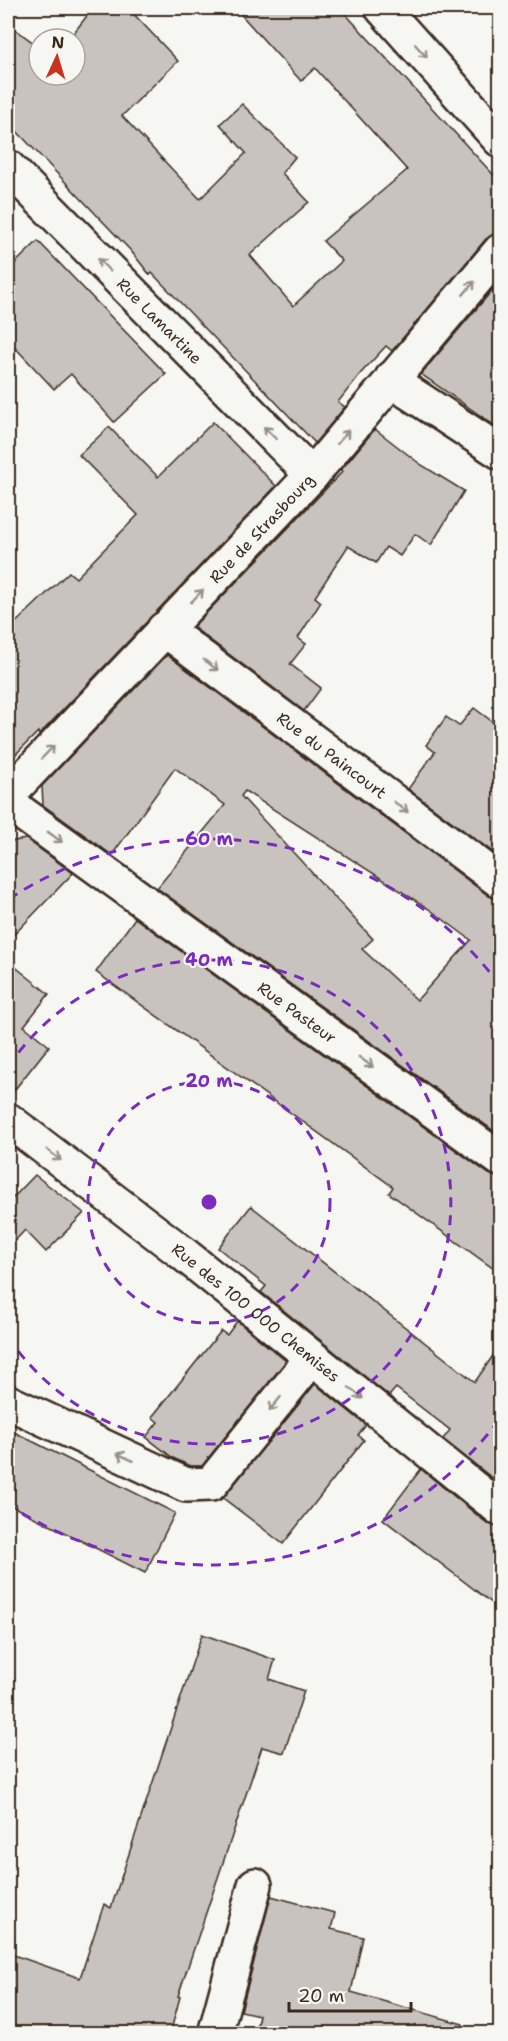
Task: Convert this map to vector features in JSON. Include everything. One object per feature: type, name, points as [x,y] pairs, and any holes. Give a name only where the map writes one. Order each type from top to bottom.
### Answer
[{"type":"street","points":[[382,8],[501,140]]},
{"type":"street","name":"Rue Lamartine","points":[[8,167],[312,474]]},
{"type":"street","name":"Rue de Strasbourg","points":[[8,795],[312,474],[501,251]]},
{"type":"street","points":[[392,378],[407,392],[501,452]]},
{"type":"street","name":"Rue du Paincourt","points":[[164,629],[501,881]]},
{"type":"street","name":"Rue Pasteur","points":[[8,803],[501,1159]]},
{"type":"street","name":"Rue des 100 000 Chemises","points":[[11,1130],[180,1251],[501,1509]]},
{"type":"street","points":[[8,1402],[186,1485],[211,1484],[312,1358]]},
{"type":"street","points":[[215,2034],[255,1885]]},
{"type":"building","points":[[93,8],[128,8],[178,61],[122,116],[200,199],[246,153],[220,124],[242,104],[295,157],[282,173],[309,202],[250,255],[293,306],[342,261],[323,241],[407,170],[315,68],[301,81],[235,8],[340,8],[501,183],[501,233],[486,239],[392,351],[386,346],[361,373],[338,402],[345,407],[315,443],[152,273],[150,275],[131,251],[8,122],[8,24],[27,38],[27,87],[87,87],[87,27],[78,27]]},
{"type":"building","points":[[38,241],[166,374],[114,422],[71,374],[54,389],[8,340],[8,270]]},
{"type":"building","points":[[501,280],[501,430],[421,374]]},
{"type":"building","points":[[213,422],[276,486],[39,735],[38,732],[8,762],[8,630],[69,572],[76,578],[138,515],[79,455],[109,427],[158,477]]},
{"type":"building","points":[[375,429],[420,464],[464,491],[431,545],[415,534],[400,556],[386,547],[376,563],[348,546],[315,597],[321,602],[298,638],[306,644],[290,664],[321,688],[304,711],[193,627],[342,472],[341,470]]},
{"type":"building","points":[[167,655],[489,896],[501,899],[501,1136],[157,888],[225,805],[175,768],[112,855],[43,805],[42,786]],"holes":[[[245,791],[429,909],[471,940],[417,1000],[362,949],[373,939],[241,796]]]},
{"type":"building","points":[[474,708],[501,728],[501,858],[408,789],[435,752],[426,745],[446,717],[459,726]]},
{"type":"building","points":[[26,839],[73,873],[8,941],[8,842]]},
{"type":"building","points":[[135,918],[489,1174],[501,1177],[501,1274],[389,1193],[393,1187],[96,972]]},
{"type":"building","points":[[8,961],[49,994],[24,1026],[49,1046],[8,1098]]},
{"type":"building","points":[[35,1175],[84,1213],[46,1252],[25,1230],[8,1248],[8,1203]]},
{"type":"building","points":[[251,1206],[475,1382],[501,1344],[501,1485],[443,1439],[450,1430],[396,1388],[389,1396],[261,1292],[266,1286],[218,1248]]},
{"type":"building","points":[[237,1321],[286,1361],[202,1466],[190,1466],[173,1458],[146,1437],[158,1422],[152,1417],[221,1331],[227,1335]]},
{"type":"building","points":[[315,1384],[366,1425],[358,1435],[364,1440],[283,1544],[223,1498]]},
{"type":"building","points":[[8,1429],[175,1513],[145,1573],[8,1504]]},
{"type":"building","points":[[421,1469],[488,1524],[501,1527],[501,1610],[383,1519]]},
{"type":"building","points":[[202,1634],[275,1660],[269,1679],[304,1691],[284,1753],[262,1747],[178,1996],[180,1997],[170,2034],[34,2034],[8,2025],[8,1953],[80,1978],[104,1904],[111,1908]]},
{"type":"building","points":[[271,1896],[335,1913],[331,1929],[363,1937],[351,1992],[463,2024],[462,2034],[255,2034],[259,2015],[241,2011]]}]
